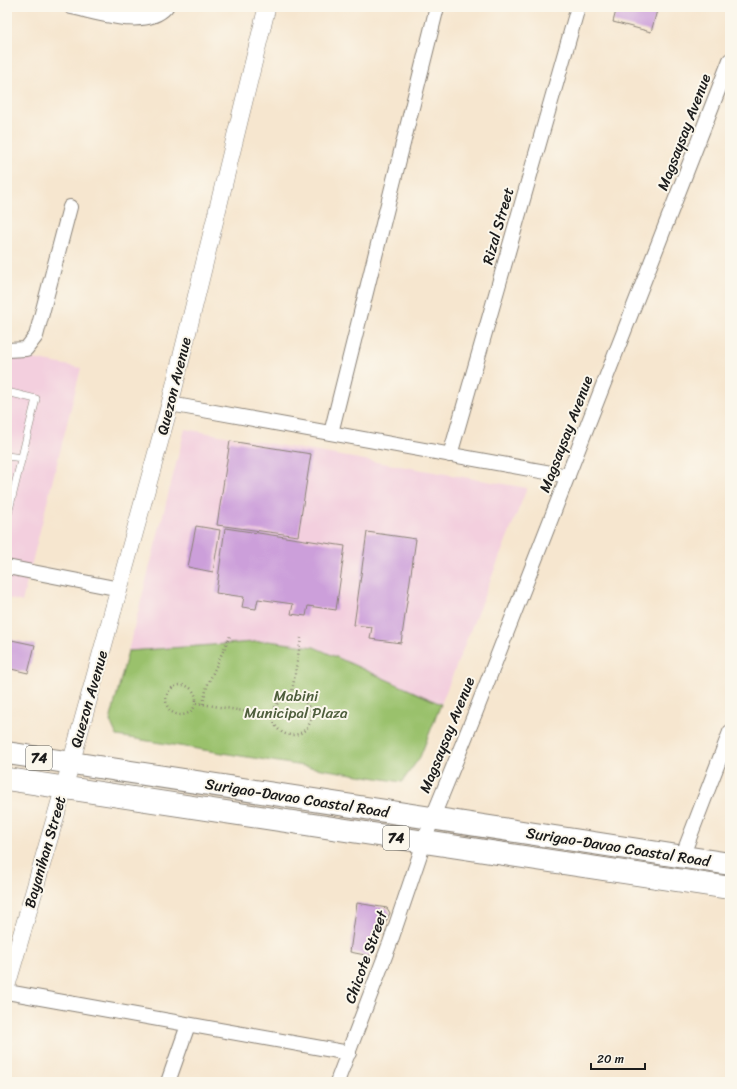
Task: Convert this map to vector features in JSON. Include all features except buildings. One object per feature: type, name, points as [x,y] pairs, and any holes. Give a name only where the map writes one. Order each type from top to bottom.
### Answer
[{"type":"highway","name":"Surigao-Davao Coastal Road","points":[[7,753],[730,864]]},
{"type":"highway","name":"Surigao-Davao Coastal Road","points":[[7,779],[730,888]]},
{"type":"street","points":[[71,7],[130,19],[148,18],[159,14],[166,7]]},
{"type":"street","name":"Quezon Avenue","points":[[63,788],[120,589],[170,404],[267,7]]},
{"type":"street","points":[[331,433],[437,7]]},
{"type":"street","name":"Rizal Street","points":[[450,454],[578,7]]},
{"type":"street","name":"Magsaysay Avenue","points":[[424,843],[432,819],[568,476],[730,60]]},
{"type":"street","points":[[7,350],[26,349],[36,336],[70,207]]},
{"type":"street","points":[[170,404],[568,476]]},
{"type":"street","points":[[7,566],[120,589]]},
{"type":"street","points":[[682,857],[730,732]]},
{"type":"street","name":"Bayanihan Street","points":[[7,985],[63,788]]},
{"type":"street","name":"Chicote Street","points":[[337,1082],[349,1053],[424,843]]},
{"type":"street","points":[[7,992],[349,1053]]},
{"type":"street","points":[[168,1082],[188,1025]]},
{"type":"lane","points":[[7,392],[36,399],[7,518]]},
{"type":"lane","points":[[7,456],[22,458]]},
{"type":"path","points":[[203,704],[207,686],[230,636]]},
{"type":"path","points":[[291,698],[301,638]]},
{"type":"path","points":[[182,684],[190,687],[196,694],[196,703],[192,711],[185,715],[176,714],[169,709],[166,701],[168,692],[174,686],[182,684]]},
{"type":"path","points":[[291,698],[300,699],[308,706],[311,716],[308,725],[302,733],[292,736],[282,733],[276,726],[273,716],[278,703],[291,698]]},
{"type":"path","points":[[196,703],[273,716]]},
{"type":"shaded area","points":[[7,354],[81,368],[22,602],[7,598]]},
{"type":"shaded area","points":[[185,429],[527,488],[420,757],[402,782],[117,736],[110,721]]},
{"type":"green space","name":"Mabini Municipal Plaza","points":[[268,641],[314,647],[441,704],[420,757],[402,782],[117,736],[110,721],[128,651]]}]
